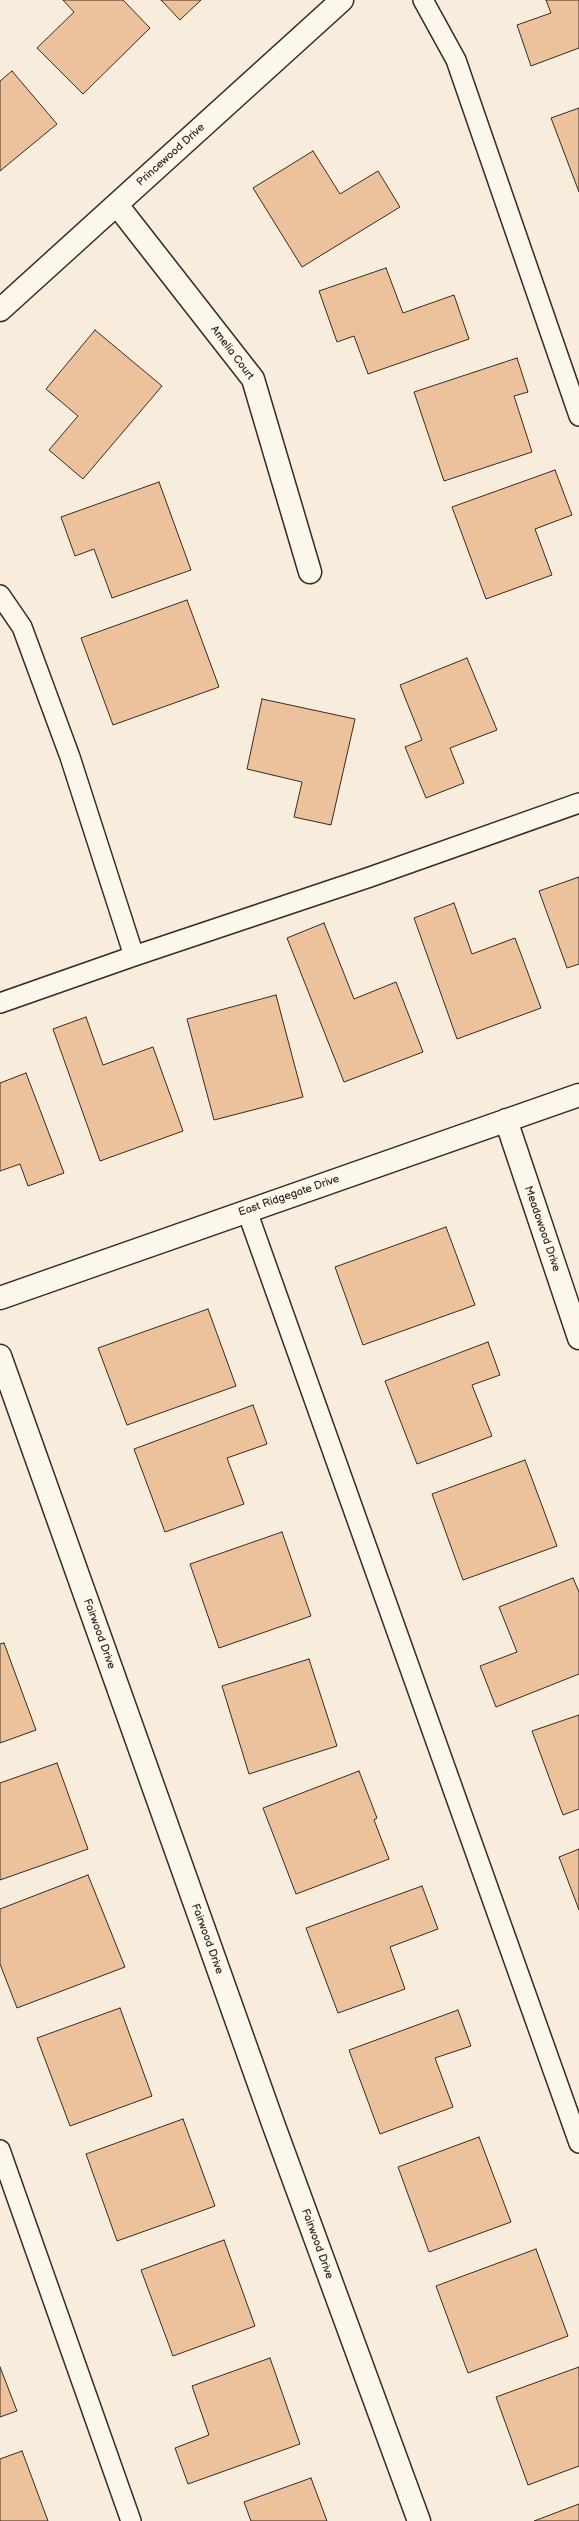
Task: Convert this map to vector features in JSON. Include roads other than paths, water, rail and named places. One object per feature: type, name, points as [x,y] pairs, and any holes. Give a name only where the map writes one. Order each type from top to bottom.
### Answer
[{"type":"street","name":"Princewood Drive","points":[[0,310],[342,0]]},
{"type":"street","name":"Amelia Court","points":[[117,205],[253,379],[310,572]]},
{"type":"street","name":"East Ridgegate Drive","points":[[0,1298],[579,1095]]},
{"type":"street","name":"Meadowood Drive","points":[[506,1120],[579,1338]]},
{"type":"street","name":"Fairwood Drive","points":[[0,1356],[271,2118],[419,2521]]},
{"type":"lane","points":[[423,0],[456,60],[579,416]]},
{"type":"lane","points":[[0,595],[22,627],[70,757],[134,956]]},
{"type":"lane","points":[[0,1003],[134,956],[370,877],[579,802]]},
{"type":"lane","points":[[247,1211],[579,2143]]},
{"type":"lane","points":[[0,2150],[131,2521]]}]
